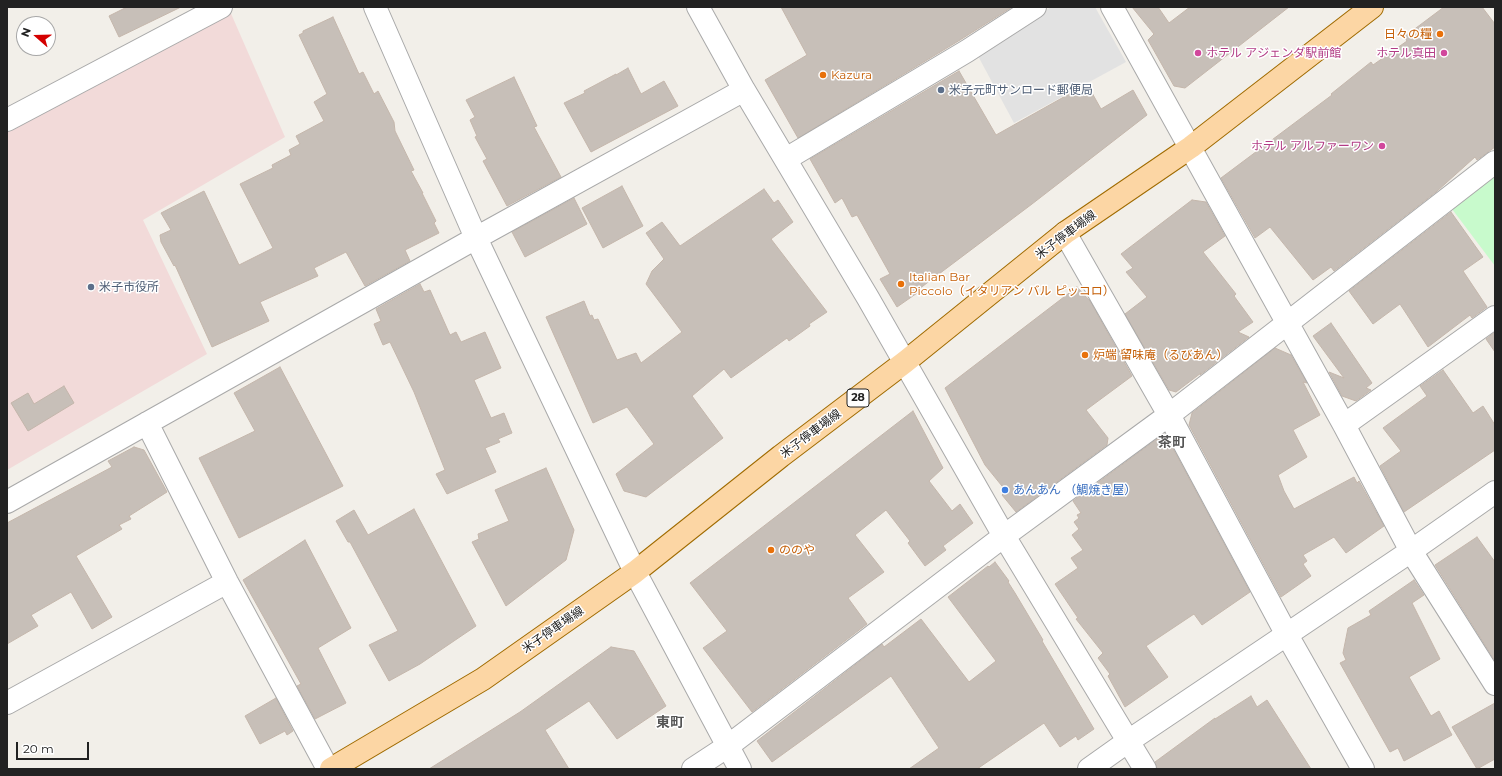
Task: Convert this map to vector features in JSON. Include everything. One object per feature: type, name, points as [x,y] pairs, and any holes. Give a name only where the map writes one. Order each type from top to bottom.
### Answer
[{"type":"main road","name":"米子停車場線","points":[[330,769],[483,679],[635,572],[787,451],[905,362],[1065,233],[1191,147],[1372,7]]},
{"type":"street","points":[[7,120],[221,7]]},
{"type":"street","points":[[375,7],[476,238],[635,572],[740,769]]},
{"type":"street","points":[[698,7],[744,90],[868,298],[1004,536],[1144,769]]},
{"type":"street","points":[[786,159],[968,51],[1035,7]]},
{"type":"street","points":[[1112,7],[1288,323],[1411,551],[1495,684]]},
{"type":"street","points":[[7,502],[476,238],[744,90]]},
{"type":"street","points":[[693,769],[728,746],[1004,536],[1169,415],[1495,162]]},
{"type":"street","points":[[1065,233],[1169,415],[1286,635],[1363,769]]},
{"type":"street","points":[[1344,425],[1495,318]]},
{"type":"street","points":[[147,423],[228,582],[330,769]]},
{"type":"street","points":[[1089,769],[1411,551],[1495,492]]},
{"type":"street","points":[[7,703],[228,582]]},
{"type":"shaded area","points":[[1051,7],[1095,7],[1126,62],[1014,123],[978,56]]},
{"type":"shaded area","name":"米子市役所","points":[[229,9],[285,137],[143,220],[207,354],[7,470],[7,130]]},
{"type":"green space","points":[[1495,176],[1495,266],[1452,209]]},
{"type":"building","points":[[127,7],[181,7],[119,37],[109,16]]},
{"type":"building","points":[[781,7],[1012,7],[798,138],[765,80],[807,55]]},
{"type":"building","points":[[1132,7],[1158,7],[1169,23],[1190,7],[1289,7],[1185,88],[1174,86],[1148,40],[1154,34]]},
{"type":"building","points":[[1444,7],[1482,7],[1495,24],[1495,147],[1477,160],[1475,157],[1436,192],[1334,271],[1331,267],[1313,280],[1270,227],[1255,238],[1221,178],[1332,95],[1331,94],[1371,62],[1373,65],[1407,41],[1404,37]]},
{"type":"building","points":[[333,17],[359,74],[363,72],[374,94],[378,91],[394,122],[395,131],[414,170],[411,171],[436,221],[434,223],[439,233],[405,250],[410,261],[365,286],[346,252],[314,268],[318,276],[260,302],[269,321],[212,347],[175,265],[174,266],[161,242],[160,235],[171,230],[161,213],[204,191],[239,265],[273,248],[240,184],[273,168],[272,165],[291,155],[289,150],[300,144],[296,136],[324,121],[314,102],[327,94],[299,35],[303,33],[303,31]]},
{"type":"building","points":[[628,68],[641,94],[664,81],[678,106],[591,152],[564,103],[585,93],[584,91]]},
{"type":"building","points":[[959,71],[996,135],[1087,84],[1101,109],[1133,90],[1147,115],[919,289],[920,291],[897,307],[880,279],[890,274],[857,215],[852,217],[842,198],[835,203],[810,159]]},
{"type":"building","points":[[514,77],[537,126],[534,127],[561,177],[507,206],[483,161],[487,159],[475,137],[477,136],[470,120],[475,117],[466,100]]},
{"type":"building","points":[[622,186],[643,226],[603,248],[582,208]]},
{"type":"building","points":[[764,189],[774,203],[778,200],[793,222],[771,239],[827,312],[809,324],[810,326],[789,341],[787,338],[731,378],[724,369],[692,396],[723,438],[646,497],[624,491],[616,474],[654,444],[627,407],[593,423],[546,317],[584,301],[590,316],[592,315],[594,320],[598,319],[617,360],[636,353],[641,363],[682,332],[646,284],[652,271],[664,259],[646,233],[662,222],[680,246]]},
{"type":"building","points":[[574,198],[587,224],[525,257],[512,232]]},
{"type":"building","points":[[1192,200],[1206,202],[1225,236],[1203,252],[1236,294],[1234,296],[1253,322],[1238,332],[1249,337],[1176,392],[1169,390],[1125,314],[1147,297],[1126,272],[1133,268],[1121,254]]},
{"type":"building","points":[[1451,212],[1483,257],[1463,271],[1487,307],[1472,318],[1470,315],[1428,347],[1400,304],[1373,324],[1349,291]]},
{"type":"building","points":[[420,284],[424,292],[430,290],[450,335],[456,332],[461,342],[485,332],[501,368],[474,380],[491,418],[504,413],[512,433],[498,439],[500,442],[485,448],[496,472],[447,494],[436,474],[445,470],[414,392],[390,342],[383,345],[374,324],[381,321],[376,309]]},
{"type":"building","points":[[1077,287],[1090,301],[1132,376],[1086,410],[1108,438],[1107,445],[1016,512],[1002,495],[1006,491],[985,465],[945,388]]},
{"type":"building","points":[[1331,323],[1372,383],[1366,388],[1371,390],[1356,401],[1342,396],[1329,372],[1344,378],[1313,336]]},
{"type":"building","points":[[1495,332],[1495,352],[1486,339]]},
{"type":"building","points":[[1275,348],[1291,355],[1307,383],[1303,382],[1320,415],[1293,430],[1307,457],[1278,475],[1284,491],[1294,509],[1354,477],[1357,483],[1359,481],[1384,526],[1346,553],[1334,537],[1303,555],[1307,561],[1303,564],[1311,576],[1281,597],[1189,425],[1192,413]]},
{"type":"building","points":[[280,367],[343,486],[239,538],[199,458],[255,431],[234,393]]},
{"type":"building","points":[[1443,370],[1473,413],[1483,406],[1495,425],[1495,450],[1404,512],[1380,466],[1401,451],[1383,428],[1427,396],[1420,386]]},
{"type":"building","points":[[64,386],[74,403],[28,431],[11,403],[28,393],[34,404]]},
{"type":"building","points":[[913,411],[943,468],[929,481],[952,511],[960,504],[973,523],[943,546],[946,550],[925,566],[908,543],[910,541],[886,510],[855,535],[884,572],[848,598],[867,624],[752,712],[703,648],[727,631],[690,583]]},
{"type":"building","points":[[1157,439],[1169,441],[1250,592],[1202,625],[1194,614],[1146,646],[1168,677],[1125,707],[1108,676],[1110,674],[1098,658],[1103,653],[1076,619],[1078,618],[1055,584],[1078,568],[1071,558],[1083,550],[1072,535],[1079,529],[1074,522],[1079,518],[1077,515],[1081,513],[1073,501]]},
{"type":"building","points":[[134,447],[144,450],[167,492],[129,516],[131,519],[119,525],[122,529],[76,556],[112,617],[92,629],[71,592],[31,615],[38,626],[7,644],[7,523],[112,467],[108,461]]},
{"type":"building","points":[[546,468],[574,530],[566,560],[506,606],[472,542],[479,539],[478,534],[509,521],[495,490]]},
{"type":"building","points":[[414,509],[476,626],[420,664],[389,681],[369,645],[398,631],[350,542],[348,542],[336,521],[354,510],[368,535]]},
{"type":"building","points":[[1477,537],[1495,562],[1495,661],[1435,565]]},
{"type":"building","points":[[305,540],[351,628],[318,648],[346,703],[315,719],[297,686],[301,684],[243,580]]},
{"type":"building","points":[[995,562],[1009,581],[1008,582],[1094,729],[1078,740],[1076,736],[1060,747],[1044,723],[977,769],[909,769],[939,748],[891,676],[772,762],[757,741],[882,644],[884,647],[921,619],[969,682],[996,661],[948,597]]},
{"type":"building","points":[[1414,580],[1424,595],[1412,603],[1440,659],[1409,677],[1431,716],[1439,711],[1452,735],[1404,761],[1398,748],[1390,752],[1340,663],[1346,660],[1343,653],[1348,628],[1371,615],[1369,611]]},
{"type":"building","points":[[611,647],[634,651],[666,706],[617,739],[589,701],[545,730],[569,769],[429,769],[520,712]]},
{"type":"building","points":[[1251,696],[1257,707],[1267,700],[1311,769],[1157,769],[1155,762],[1215,718]]},
{"type":"building","points":[[276,698],[293,731],[287,735],[285,731],[260,744],[245,716]]},
{"type":"building","points":[[1495,703],[1495,759],[1477,769],[1452,727]]},
{"type":"place","name":"日々の糧","points":[[1440,34]]},
{"type":"place","name":"ホテル アジェンダ駅前館","points":[[1198,53]]},
{"type":"place","name":"ホテル真田","points":[[1444,53]]},
{"type":"place","name":"Kazura","points":[[823,75]]},
{"type":"place","name":"米子元町サンロード郵便局","points":[[941,90]]},
{"type":"place","name":"ホテル アルファーワン","points":[[1382,146]]},
{"type":"place","name":"Italian Bar Piccolo（イタリアン バル ピッコロ）","points":[[901,284]]},
{"type":"place","name":"米子市役所","points":[[91,287]]},
{"type":"place","name":"炉端 留味庵（るびあん）","points":[[1085,355]]},
{"type":"place","name":"あんあん （鯛焼き屋）","points":[[1005,490]]},
{"type":"place","name":"ののや","points":[[771,550]]},
{"type":"district","name":"茶町","points":[[1172,443]]},
{"type":"district","name":"東町","points":[[670,723]]}]
